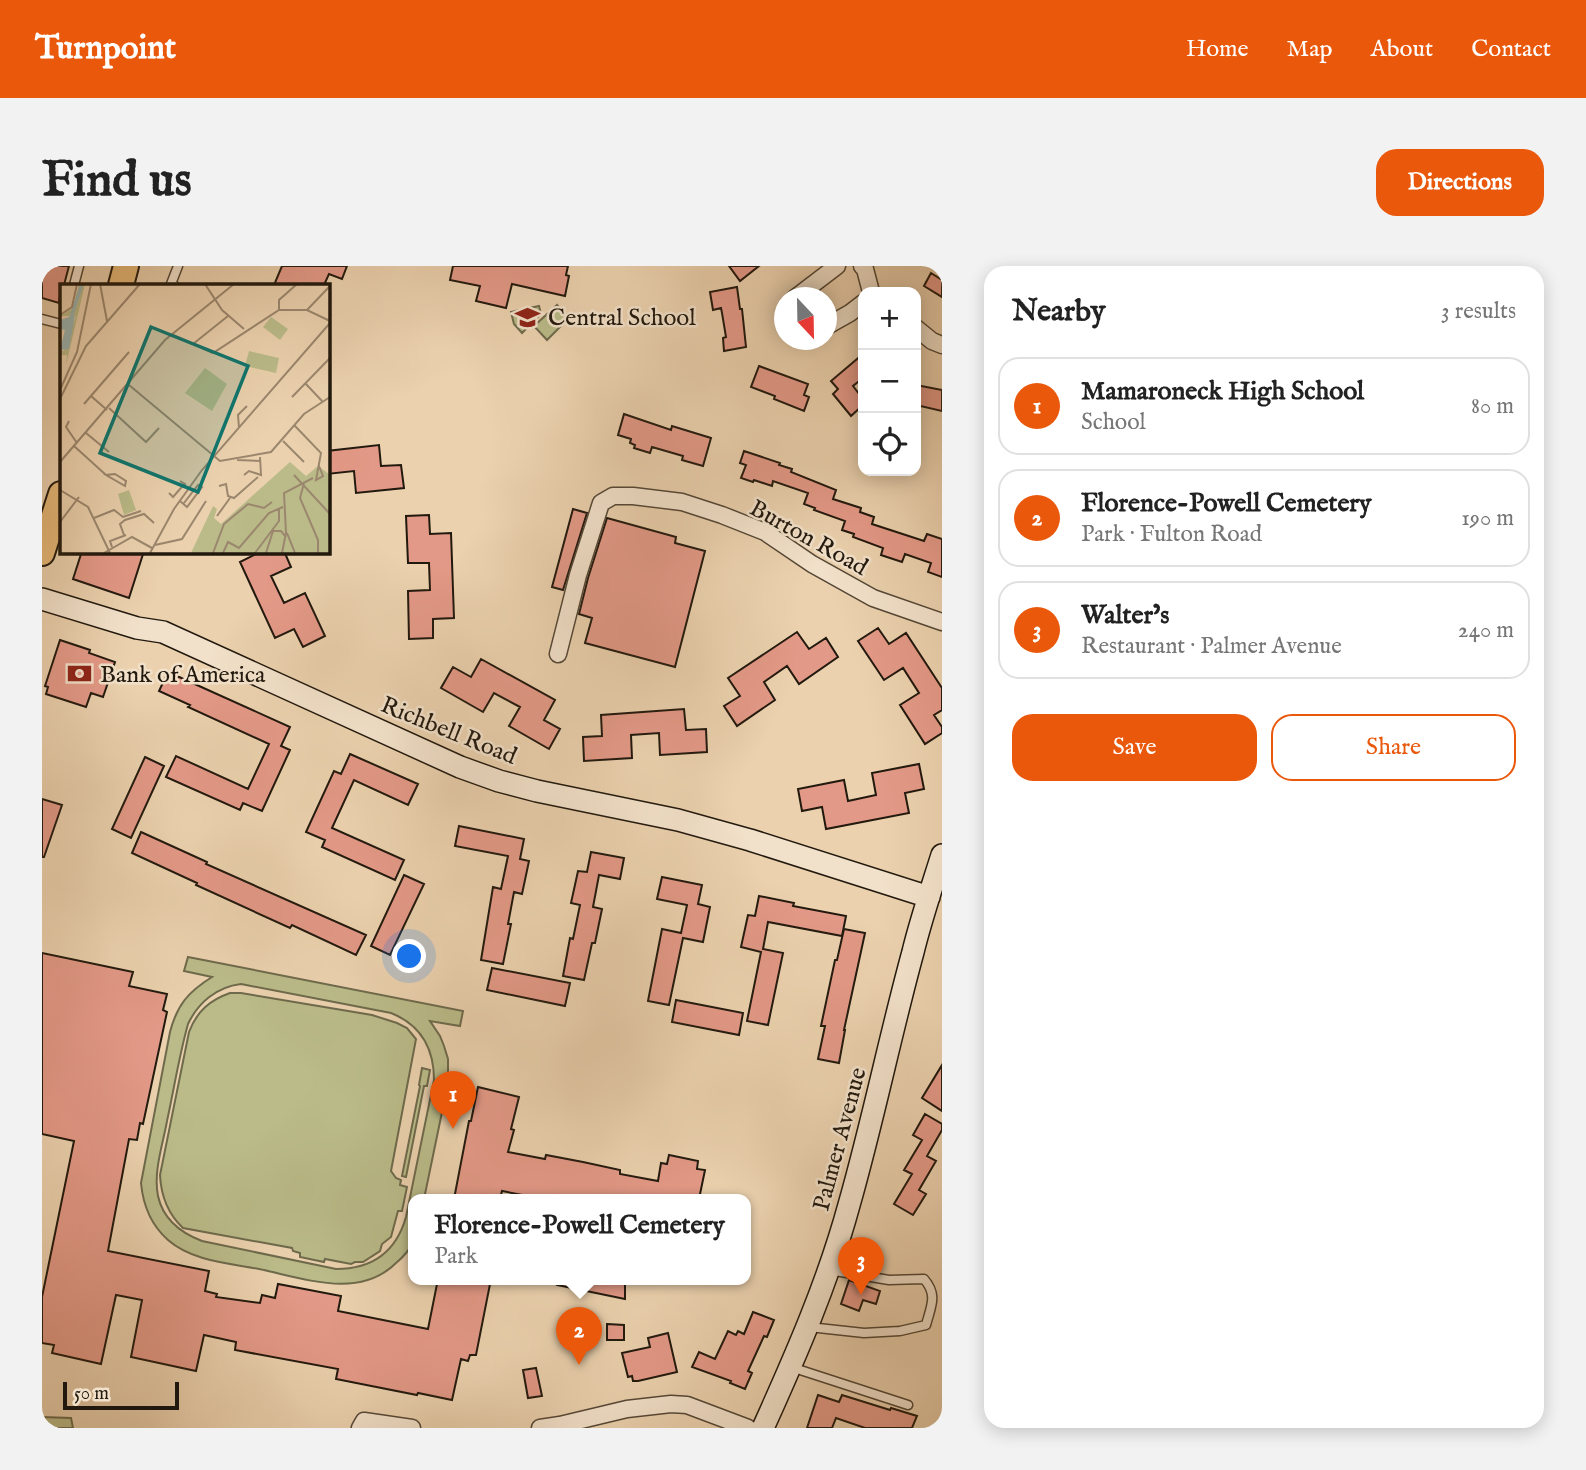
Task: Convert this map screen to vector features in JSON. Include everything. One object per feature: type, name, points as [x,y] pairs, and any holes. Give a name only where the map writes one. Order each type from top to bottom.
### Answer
[{"type":"main road","points":[[121,284],[126,266]]},
{"type":"main road","points":[[42,552],[60,497]]},
{"type":"street","points":[[809,287],[836,266]]},
{"type":"street","points":[[862,266],[870,287]]},
{"type":"street","points":[[837,320],[858,307]]},
{"type":"street","points":[[921,332],[942,345]]},
{"type":"street","name":"Burton Road","points":[[558,653],[578,575],[601,503],[613,496],[682,502],[722,515],[765,532],[812,564],[873,598],[942,622]]},
{"type":"street","name":"Richbell Road","points":[[42,599],[137,628],[163,632],[460,767],[499,781],[678,820],[738,836],[929,897]]},
{"type":"street","name":"Palmer Avenue","points":[[763,1428],[791,1367],[829,1270],[877,1100],[912,952],[942,855]]},
{"type":"street","points":[[540,1428],[560,1427],[627,1409],[671,1404],[687,1405],[748,1428]]},
{"type":"street","points":[[362,1425],[412,1428]]},
{"type":"lane","points":[[74,284],[79,266]]},
{"type":"lane","points":[[171,284],[178,266]]},
{"type":"lane","points":[[42,319],[60,324]]},
{"type":"lane","points":[[807,1326],[864,1333],[901,1331],[926,1325],[933,1298],[930,1286],[924,1279],[889,1280],[829,1270]]},
{"type":"lane","points":[[791,1367],[908,1405]]},
{"type":"green space","points":[[557,305],[569,318],[547,340],[534,326]]},
{"type":"green space","points":[[539,306],[541,314],[522,333],[514,324],[511,312]]},
{"type":"green space","points":[[188,957],[463,1011],[460,1026],[430,1021],[440,1036],[448,1059],[447,1088],[425,1194],[411,1194],[434,1080],[433,1068],[424,1039],[410,1024],[391,1013],[241,984],[209,997],[197,1009],[188,1024],[158,1168],[158,1196],[164,1212],[187,1234],[202,1241],[336,1269],[361,1266],[381,1256],[396,1240],[408,1207],[408,1250],[381,1274],[348,1284],[330,1283],[211,1260],[178,1247],[162,1234],[153,1221],[146,1207],[141,1183],[170,1032],[176,1014],[185,1000],[212,977],[184,971]]},
{"type":"green space","points":[[230,993],[372,1015],[407,1028],[416,1039],[391,1171],[401,1180],[400,1185],[407,1187],[402,1211],[398,1211],[391,1237],[382,1244],[380,1251],[363,1262],[351,1264],[325,1259],[324,1262],[300,1257],[300,1253],[292,1248],[183,1228],[169,1210],[163,1197],[160,1175],[189,1032],[205,1007]]},
{"type":"green space","points":[[422,1068],[430,1070],[427,1086],[424,1086],[406,1177],[402,1176]]},
{"type":"green space","points":[[42,1417],[71,1418],[73,1428],[42,1428]]},
{"type":"building","points":[[44,266],[69,266],[64,284],[60,284],[59,303],[42,298]]},
{"type":"building","points":[[282,266],[347,266],[342,279],[329,274],[324,284],[274,284]]},
{"type":"building","points":[[453,266],[568,266],[566,275],[569,276],[565,296],[512,284],[506,308],[476,301],[480,286],[450,280]]},
{"type":"building","points":[[729,266],[759,266],[740,281]]},
{"type":"building","points":[[931,273],[942,280],[942,297],[924,286]]},
{"type":"building","points":[[737,287],[746,347],[724,351],[723,338],[726,337],[721,308],[713,310],[710,292]]},
{"type":"building","points":[[858,358],[858,382],[853,386],[858,392],[858,410],[851,416],[833,394],[838,389],[831,381]]},
{"type":"building","points":[[759,366],[808,384],[804,395],[809,397],[804,411],[751,387]]},
{"type":"building","points":[[921,386],[942,390],[942,411],[921,406]]},
{"type":"building","points":[[624,414],[671,430],[672,426],[711,438],[703,466],[682,460],[683,456],[652,447],[650,453],[634,448],[635,445],[630,443],[631,439],[618,435]]},
{"type":"building","points":[[379,445],[381,466],[401,465],[404,488],[356,493],[354,471],[329,474],[329,451]]},
{"type":"building","points":[[744,451],[780,463],[779,465],[792,469],[791,472],[836,490],[833,499],[861,508],[860,512],[874,517],[872,524],[924,541],[927,534],[942,539],[942,577],[928,572],[931,563],[905,554],[902,562],[881,555],[883,548],[842,530],[845,521],[804,504],[808,493],[773,481],[772,486],[741,478],[746,465],[740,463]]},
{"type":"building","points":[[573,509],[587,513],[563,590],[552,587]]},
{"type":"building","points":[[429,515],[430,534],[451,533],[454,618],[433,619],[433,638],[409,639],[408,591],[430,590],[429,563],[408,563],[406,516]]},
{"type":"building","points":[[607,518],[676,537],[675,543],[705,551],[675,667],[585,643],[592,618],[579,614]]},
{"type":"building","points":[[81,553],[143,553],[129,598],[73,579]]},
{"type":"building","points":[[258,553],[285,553],[291,567],[271,576],[284,603],[305,593],[325,636],[303,647],[294,629],[275,638],[240,562]]},
{"type":"building","points":[[878,628],[889,644],[906,633],[942,688],[942,710],[934,715],[942,727],[942,733],[925,744],[900,705],[919,693],[903,668],[884,680],[858,641]]},
{"type":"building","points":[[797,632],[809,649],[826,638],[838,657],[799,684],[787,666],[764,682],[775,700],[737,726],[724,706],[740,696],[728,678]]},
{"type":"building","name":"Bank of America","points":[[60,640],[115,662],[103,697],[91,693],[86,707],[46,694],[48,687],[45,686]]},
{"type":"building","points":[[481,659],[555,700],[544,720],[560,729],[549,749],[509,726],[520,707],[494,693],[483,712],[441,688],[453,667],[471,677]]},
{"type":"building","points":[[168,672],[290,727],[281,746],[290,750],[262,811],[243,803],[240,810],[166,777],[176,756],[248,789],[269,744],[159,691]]},
{"type":"building","points":[[684,709],[686,730],[706,729],[707,752],[660,755],[659,733],[631,735],[632,758],[584,761],[583,737],[602,736],[601,715]]},
{"type":"building","points":[[350,754],[418,784],[408,805],[354,780],[332,828],[404,860],[395,880],[322,847],[325,840],[306,832],[334,771],[341,774]]},
{"type":"building","points":[[145,757],[164,766],[131,838],[112,829]]},
{"type":"building","points":[[919,764],[924,789],[905,793],[909,813],[826,829],[822,807],[802,811],[798,789],[844,780],[848,801],[876,795],[872,773]]},
{"type":"building","points":[[42,799],[62,805],[44,857],[42,857]]},
{"type":"building","points":[[459,826],[524,839],[520,859],[529,861],[522,894],[514,892],[503,964],[481,960],[493,887],[501,889],[508,856],[455,846]]},
{"type":"building","points":[[141,832],[366,935],[356,955],[292,925],[290,928],[132,853]]},
{"type":"building","points":[[591,852],[624,858],[620,879],[599,875],[593,907],[602,909],[584,980],[563,976],[580,905],[571,903],[578,871],[587,872]]},
{"type":"building","points":[[404,875],[424,884],[390,955],[371,946]]},
{"type":"building","points":[[662,877],[702,885],[698,904],[710,907],[703,942],[683,938],[669,1005],[648,1001],[662,929],[681,933],[687,905],[657,899]]},
{"type":"building","points":[[759,896],[794,903],[793,906],[846,916],[842,936],[768,922],[763,949],[783,953],[768,1025],[747,1021],[761,952],[741,947],[748,915],[755,916]]},
{"type":"building","points":[[844,929],[865,933],[839,1063],[818,1059],[825,1026],[821,1026]]},
{"type":"building","points":[[42,953],[133,972],[129,986],[167,994],[163,1010],[167,1012],[143,1124],[140,1123],[137,1140],[129,1139],[108,1251],[209,1271],[205,1291],[217,1294],[216,1297],[260,1303],[262,1295],[275,1298],[278,1284],[341,1296],[338,1311],[428,1329],[437,1285],[490,1285],[476,1355],[470,1355],[468,1361],[461,1359],[452,1400],[336,1379],[338,1369],[235,1350],[236,1342],[204,1335],[196,1371],[131,1357],[142,1300],[116,1295],[101,1364],[52,1353],[54,1345],[42,1343],[42,1297],[74,1141],[42,1134]]},
{"type":"building","points":[[492,968],[570,983],[565,1006],[487,990]]},
{"type":"building","points":[[676,1000],[743,1013],[739,1035],[672,1022]]},
{"type":"building","points":[[942,1065],[942,1111],[922,1098]]},
{"type":"building","points":[[478,1087],[519,1097],[508,1152],[583,1162],[620,1170],[620,1174],[658,1181],[661,1163],[667,1164],[669,1155],[698,1161],[697,1169],[705,1170],[700,1194],[517,1194],[502,1191],[501,1194],[455,1194]]},
{"type":"building","points":[[925,1114],[942,1124],[942,1130],[927,1156],[936,1161],[919,1190],[926,1194],[913,1215],[894,1204],[912,1174],[904,1170],[922,1140],[913,1135]]},
{"type":"building","points":[[849,1280],[880,1291],[876,1304],[863,1300],[859,1311],[841,1304]]},
{"type":"building","points":[[557,1285],[625,1285],[625,1299]]},
{"type":"building","points":[[753,1312],[774,1320],[748,1371],[752,1373],[745,1389],[692,1367],[699,1352],[715,1359],[728,1331],[736,1335],[738,1331],[744,1334]]},
{"type":"building","points":[[607,1324],[624,1325],[624,1340],[607,1340]]},
{"type":"building","points":[[668,1333],[677,1372],[638,1381],[633,1381],[632,1376],[628,1377],[622,1353],[650,1347],[648,1338]]},
{"type":"building","points":[[536,1368],[542,1396],[528,1398],[523,1370]]},
{"type":"building","points":[[818,1395],[839,1402],[842,1395],[917,1416],[912,1428],[865,1428],[836,1418],[832,1428],[807,1428]]},
{"type":"place","name":"Central School","points":[[528,317]]},
{"type":"place","name":"Bank of America","points":[[80,674]]},
{"type":"place","name":"Mamaroneck High School","points":[[453,1129]]},
{"type":"place","name":"Walter’s","points":[[861,1295]]},
{"type":"place","name":"Florence-Powell Cemetery","points":[[579,1365]]}]
